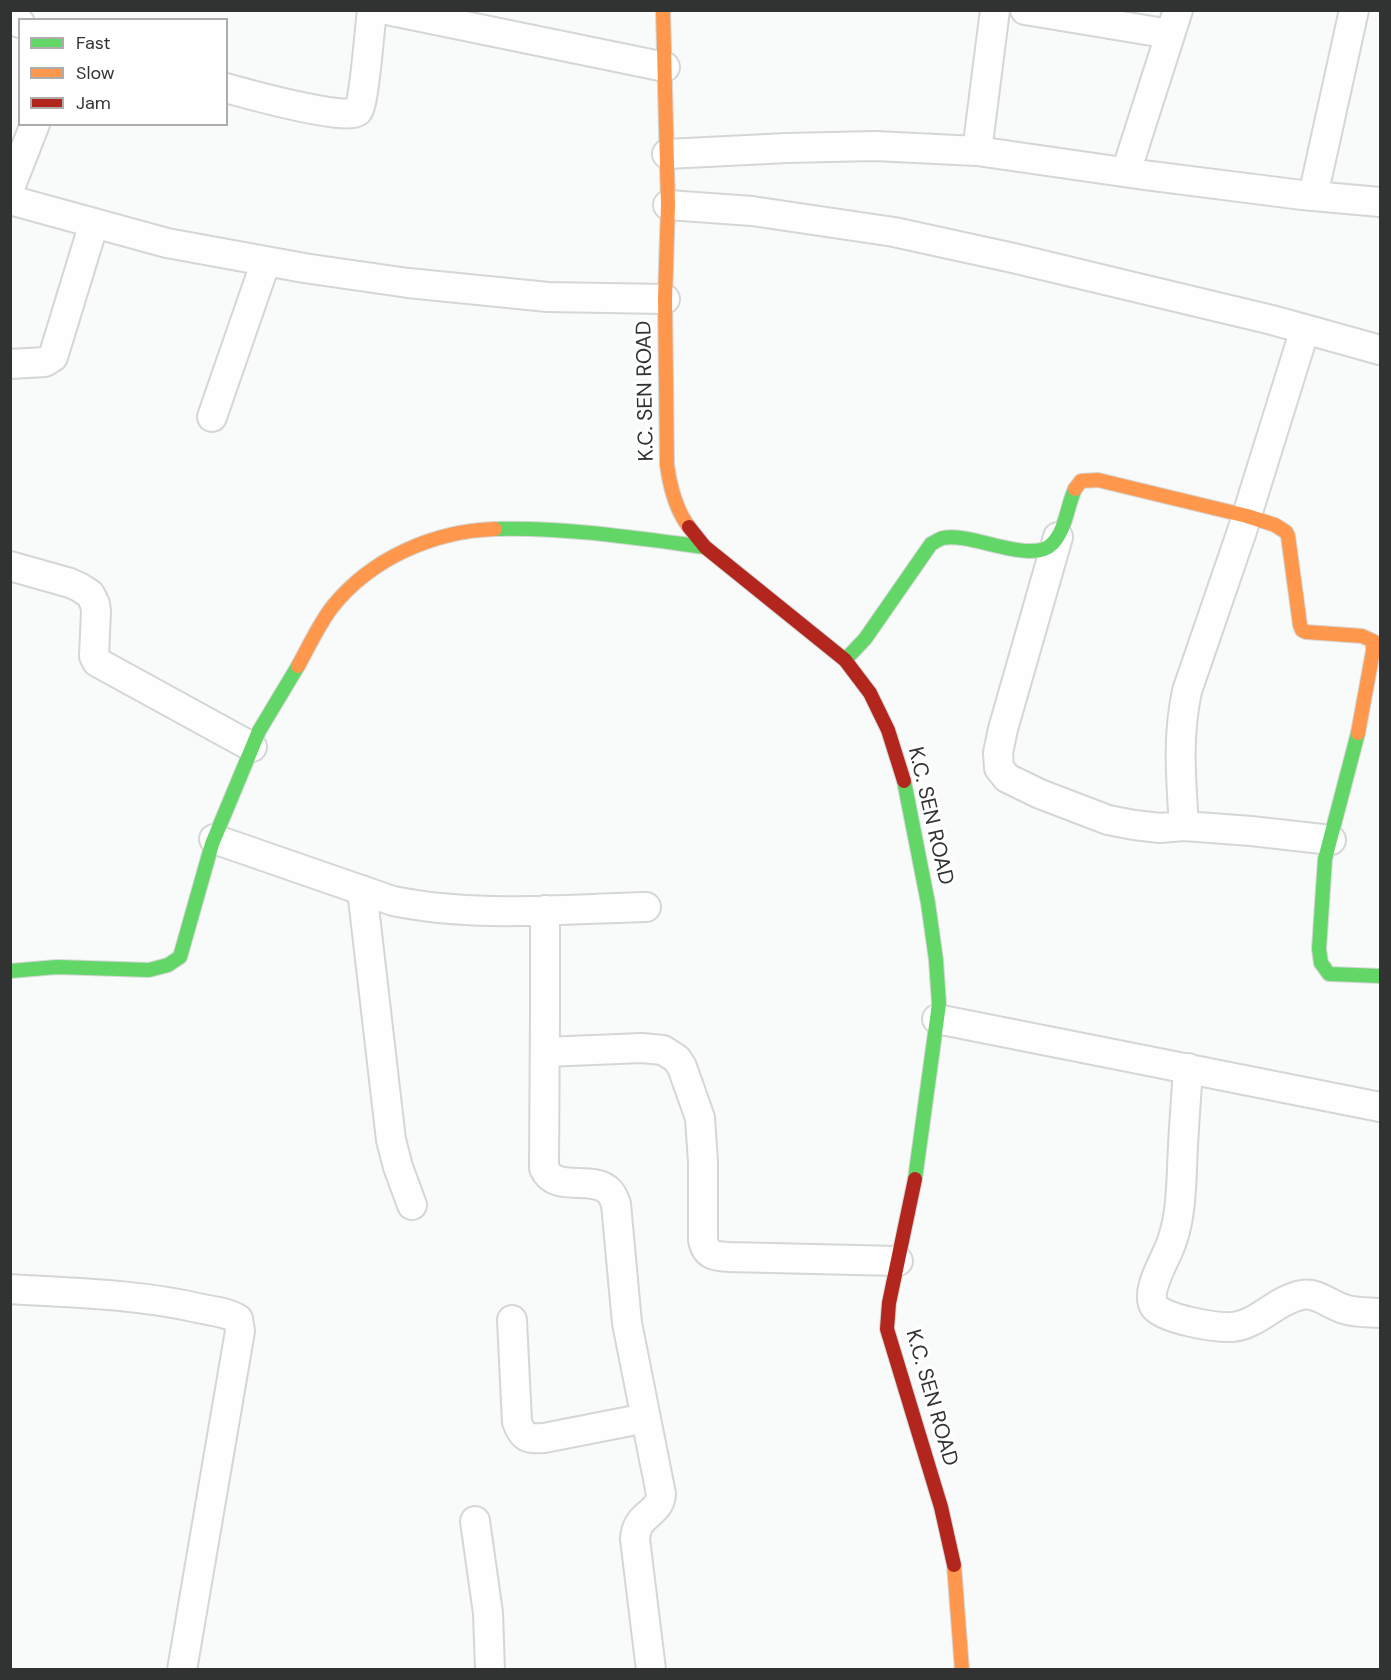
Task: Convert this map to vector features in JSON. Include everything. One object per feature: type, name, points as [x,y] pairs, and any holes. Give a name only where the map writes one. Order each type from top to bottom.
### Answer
[{"type":"street","points":[[228,89],[331,113],[354,114],[359,111],[363,95],[372,10]]},
{"type":"street","points":[[387,10],[665,67]]},
{"type":"street","name":"K.C. SEN ROAD","points":[[663,10],[668,205],[667,465],[670,484],[681,515],[705,547],[845,660],[870,693],[888,730],[902,773],[928,903],[939,1004],[917,1168],[889,1303],[887,1329],[941,1507],[955,1568],[962,1670]]},
{"type":"street","points":[[977,152],[995,10]]},
{"type":"street","points":[[1025,10],[1174,22],[1126,172]]},
{"type":"street","points":[[1313,196],[1354,10]]},
{"type":"street","points":[[10,188],[34,126]]},
{"type":"street","points":[[667,154],[875,146],[977,152],[1313,196],[1380,202]]},
{"type":"street","points":[[10,200],[167,243],[304,268],[408,283],[548,297],[666,299]]},
{"type":"street","points":[[668,205],[752,211],[894,232],[1024,260],[1305,329],[1380,350]]},
{"type":"street","points":[[10,363],[45,362],[53,357],[94,223]]},
{"type":"street","points":[[212,417],[266,261]]},
{"type":"street","points":[[1184,826],[1180,757],[1182,716],[1187,691],[1247,516],[1305,329]]},
{"type":"street","points":[[1331,840],[1184,826],[1160,828],[1108,820],[1040,794],[1007,778],[999,768],[998,753],[1003,729],[1071,493],[1081,481],[1098,480],[1247,516],[1275,525],[1288,536],[1302,630],[1362,636],[1377,640],[1358,733],[1331,840],[1325,859],[1319,949],[1323,969],[1329,974],[1380,976]]},
{"type":"street","points":[[10,971],[57,967],[149,970],[168,965],[180,957],[214,838],[259,730],[332,608],[344,592],[389,558],[432,540],[462,532],[531,529],[619,536],[705,547]]},
{"type":"street","points":[[845,660],[865,639],[931,544],[941,538],[954,537],[1030,552],[1051,546],[1058,537]]},
{"type":"street","points":[[10,566],[70,583],[87,591],[93,598],[96,611],[94,656],[97,662],[252,747]]},
{"type":"street","points":[[214,838],[393,901],[429,907],[488,911],[646,907]]},
{"type":"street","points":[[362,890],[391,1140],[412,1205]]},
{"type":"street","points":[[544,910],[544,1168],[546,1174],[557,1181],[605,1188],[612,1193],[616,1204],[627,1323],[661,1497],[659,1504],[637,1526],[635,1539],[651,1670]]},
{"type":"street","points":[[937,1019],[1380,1107]]},
{"type":"street","points":[[545,1052],[642,1048],[663,1050],[677,1059],[700,1118],[704,1240],[705,1248],[710,1254],[729,1257],[898,1261]]},
{"type":"street","points":[[1188,1068],[1181,1194],[1172,1242],[1154,1287],[1152,1301],[1155,1308],[1163,1314],[1214,1327],[1245,1325],[1294,1296],[1304,1294],[1311,1294],[1344,1309],[1380,1313]]},
{"type":"street","points":[[10,1289],[148,1299],[223,1313],[238,1319],[240,1330],[182,1670]]},
{"type":"street","points":[[513,1320],[517,1422],[526,1437],[544,1438],[646,1418]]},
{"type":"street","points":[[476,1521],[488,1613],[490,1670]]},
{"type":"traffic: fast","points":[[845,660],[865,639],[931,544],[943,538],[955,537],[1016,550],[1043,550],[1057,538],[1075,489]]},
{"type":"traffic: fast","points":[[495,529],[574,531],[705,547]]},
{"type":"traffic: fast","points":[[10,971],[57,967],[149,970],[168,965],[180,957],[212,844],[259,731],[298,666]]},
{"type":"traffic: fast","points":[[1358,733],[1325,859],[1319,949],[1321,963],[1329,974],[1380,976]]},
{"type":"traffic: fast","points":[[904,781],[928,903],[939,1004],[915,1179]]},
{"type":"traffic: slow","points":[[663,10],[668,205],[665,299],[667,465],[674,497],[689,527]]},
{"type":"traffic: slow","points":[[1075,489],[1081,481],[1098,480],[1247,516],[1275,525],[1286,532],[1302,630],[1362,636],[1373,641],[1358,733]]},
{"type":"traffic: slow","points":[[298,666],[333,606],[366,574],[385,561],[427,542],[449,535],[495,529]]},
{"type":"traffic: slow","points":[[954,1565],[962,1670]]},
{"type":"traffic: jam","points":[[689,527],[705,547],[845,660],[870,693],[888,730],[904,781]]},
{"type":"traffic: jam","points":[[915,1179],[889,1303],[887,1329],[941,1507],[954,1565]]}]
